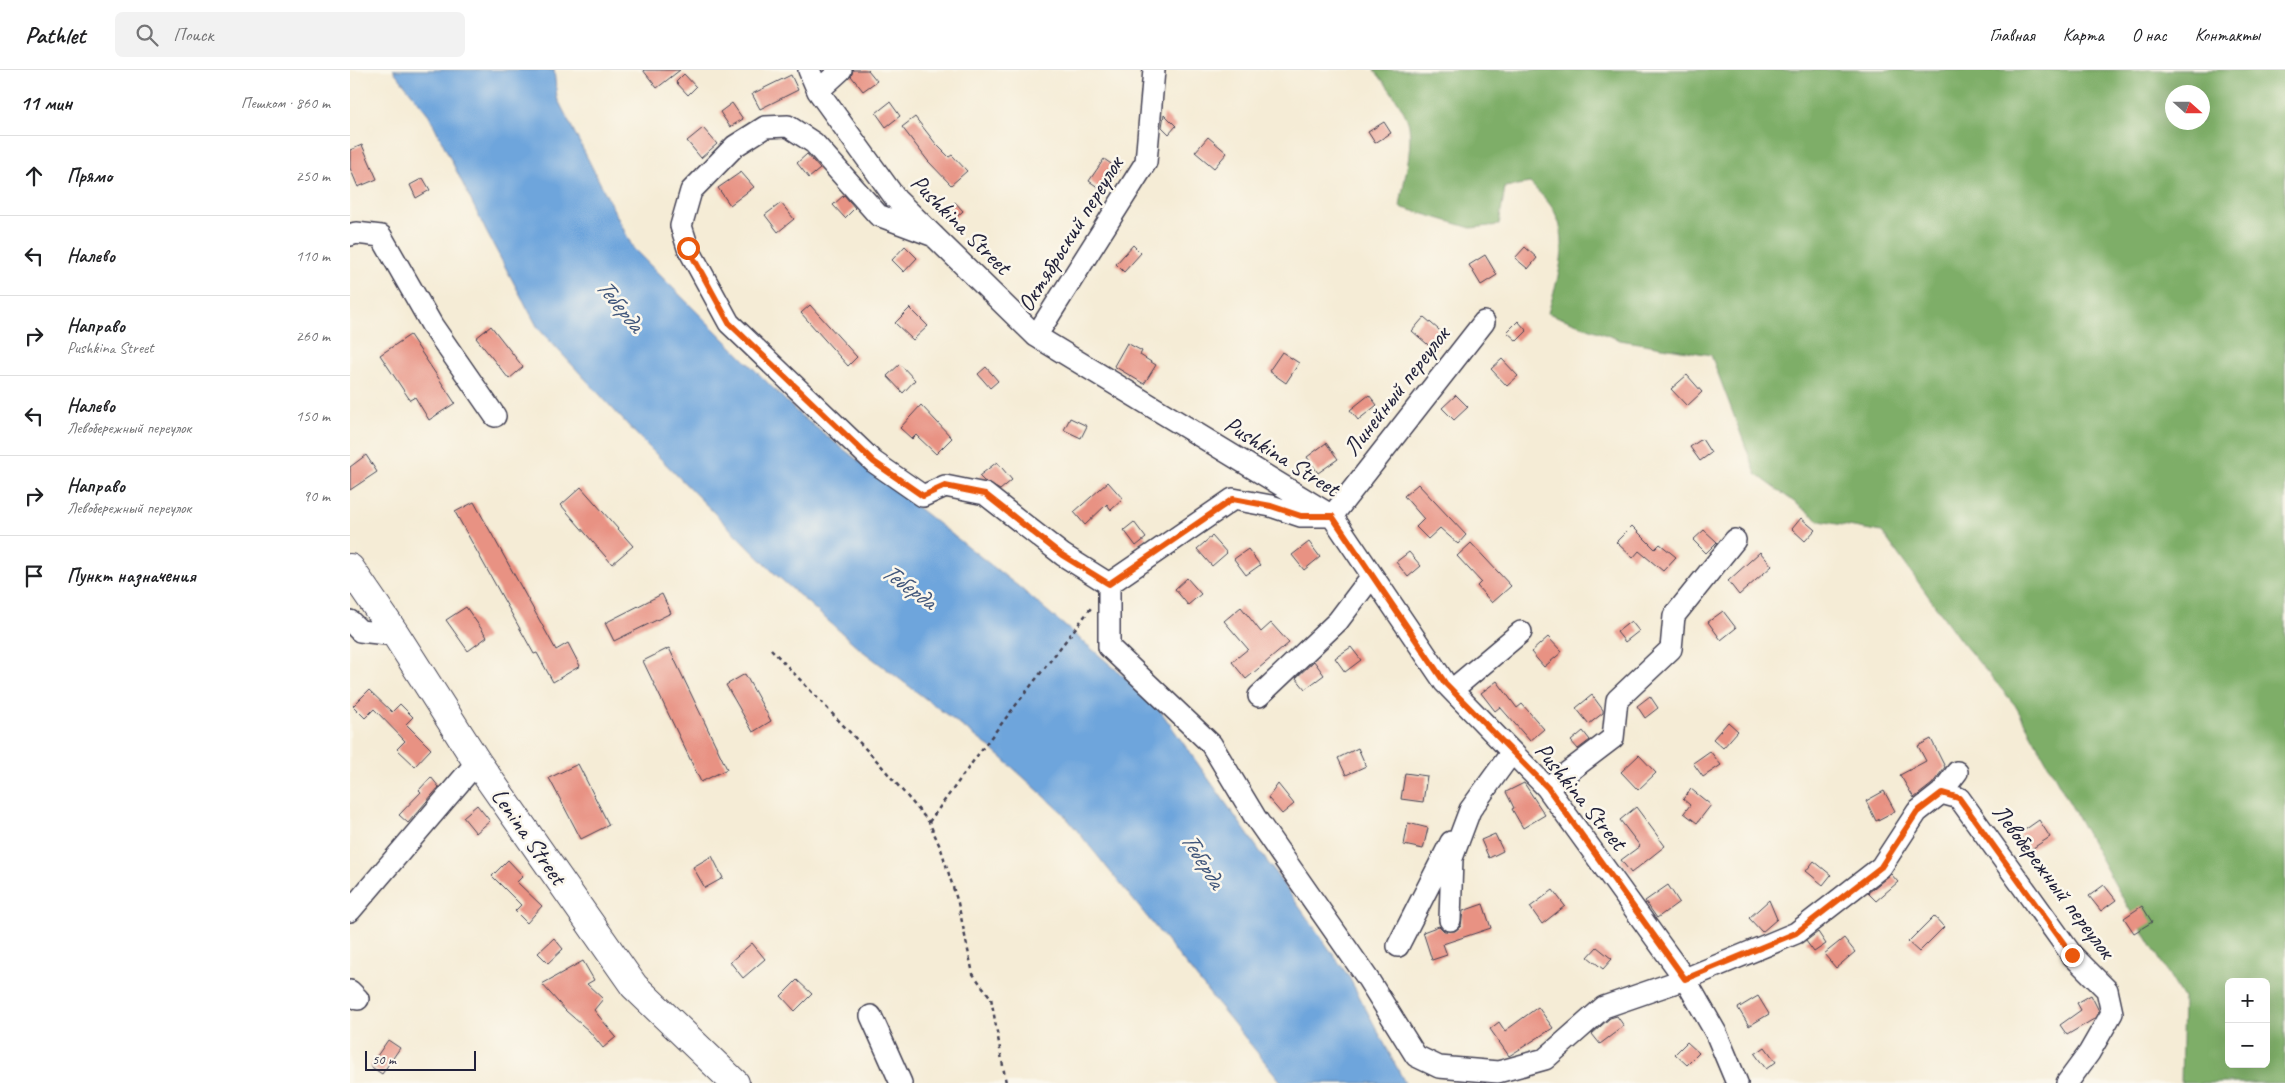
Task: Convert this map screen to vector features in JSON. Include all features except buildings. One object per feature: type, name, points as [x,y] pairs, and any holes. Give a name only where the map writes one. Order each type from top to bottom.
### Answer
[{"type":"main road","name":"Lenina Street","points":[[350,568],[478,762],[634,986],[735,1083]]},
{"type":"street","name":"Pushkina Street","points":[[809,70],[818,92],[896,199],[1036,336],[1332,516],[1445,683],[1548,788],[1685,979],[1716,1032],[1737,1083]]},
{"type":"street","points":[[818,92],[841,70]]},
{"type":"street","name":"Октябрьский переулок","points":[[1036,336],[1146,162],[1154,70]]},
{"type":"street","points":[[934,236],[878,215],[814,143],[788,126],[765,127],[735,146],[691,191],[681,226],[688,248],[729,323],[874,462],[923,496],[945,486],[985,494],[1062,555],[1109,584]]},
{"type":"street","points":[[352,230],[381,236],[432,325],[495,416]]},
{"type":"street","name":"Линейный переулок","points":[[1332,516],[1484,322]]},
{"type":"street","points":[[1109,584],[1233,499],[1271,506],[1301,516],[1332,516]]},
{"type":"street","points":[[1548,788],[1613,738],[1617,700],[1671,649],[1674,616],[1735,540]]},
{"type":"street","points":[[1258,696],[1338,621],[1372,576]]},
{"type":"street","points":[[1109,584],[1109,647],[1211,744],[1255,817],[1368,979],[1416,1056],[1439,1067],[1498,1072],[1545,1059],[1604,1007],[1685,979],[1796,933],[1881,867],[1917,812],[1942,793],[1957,772]]},
{"type":"street","points":[[350,621],[360,631],[396,635]]},
{"type":"street","points":[[1452,690],[1521,632]]},
{"type":"street","points":[[1450,920],[1452,858],[1465,822],[1470,810],[1512,752]]},
{"type":"street","points":[[350,911],[478,762]]},
{"type":"street","name":"Левобережный переулок","points":[[1942,793],[1959,798],[2072,955],[2107,990],[2112,1013],[2089,1053],[2067,1083]]},
{"type":"street","points":[[1398,946],[1446,848],[1465,822]]},
{"type":"street","points":[[871,1016],[901,1083]]},
{"type":"path","points":[[929,822],[1109,584]]},
{"type":"path","points":[[771,649],[878,762],[929,822],[941,849],[958,903],[973,974],[991,998],[1006,1083]]},
{"type":"green space","points":[[1374,70],[2285,70],[2285,1083],[2181,1083],[2183,998],[2122,897],[2015,705],[1960,640],[1882,532],[1820,521],[1756,474],[1711,355],[1620,340],[1548,313],[1559,273],[1562,245],[1561,232],[1558,218],[1551,206],[1530,183],[1505,187],[1499,225],[1471,228],[1400,207],[1409,156],[1410,136],[1404,112]]},
{"type":"water","name":"Теберда","points":[[393,70],[554,70],[557,98],[633,248],[800,415],[1019,587],[1154,702],[1349,977],[1405,1083],[1282,1083],[1062,812],[992,749],[860,649],[773,572],[638,436],[538,328],[487,233],[429,115]]},
{"type":"route","points":[[688,248],[729,323],[874,462],[923,496],[945,486],[985,494],[1062,555],[1109,584],[1233,499],[1271,506],[1301,516],[1332,516],[1445,683],[1548,788],[1685,979],[1796,933],[1881,867],[1917,812],[1942,793],[1959,798],[2072,955]]}]
